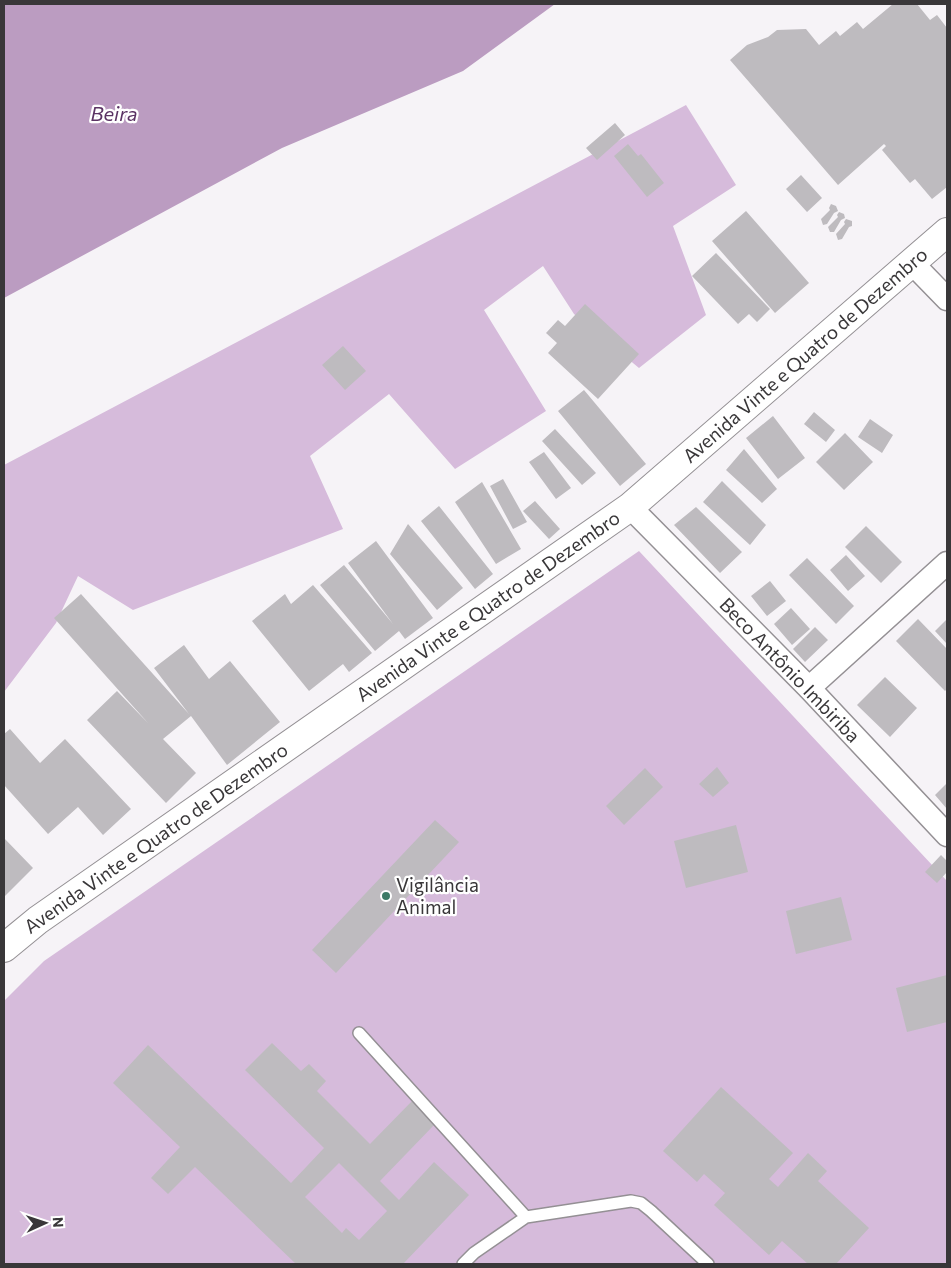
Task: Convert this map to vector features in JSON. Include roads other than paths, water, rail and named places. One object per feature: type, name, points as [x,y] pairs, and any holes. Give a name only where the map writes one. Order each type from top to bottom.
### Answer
[{"type":"street","name":"Avenida Vinte e Quatro de Dezembro","points":[[4,948],[38,920],[630,507],[947,232]]},
{"type":"street","points":[[911,262],[947,299]]},
{"type":"street","name":"Beco Antônio Imbiriba","points":[[630,507],[809,688],[947,835]]},
{"type":"street","points":[[809,688],[947,563]]},
{"type":"lane","points":[[359,1033],[526,1217]]},
{"type":"lane","points":[[463,1264],[474,1253],[526,1217],[619,1201],[641,1203],[708,1264]]},
{"type":"water","name":"Beira","points":[[4,4],[555,4],[463,71],[282,148],[4,298]]},
{"type":"place","name":"Vigilância Animal","points":[[386,896]]}]
